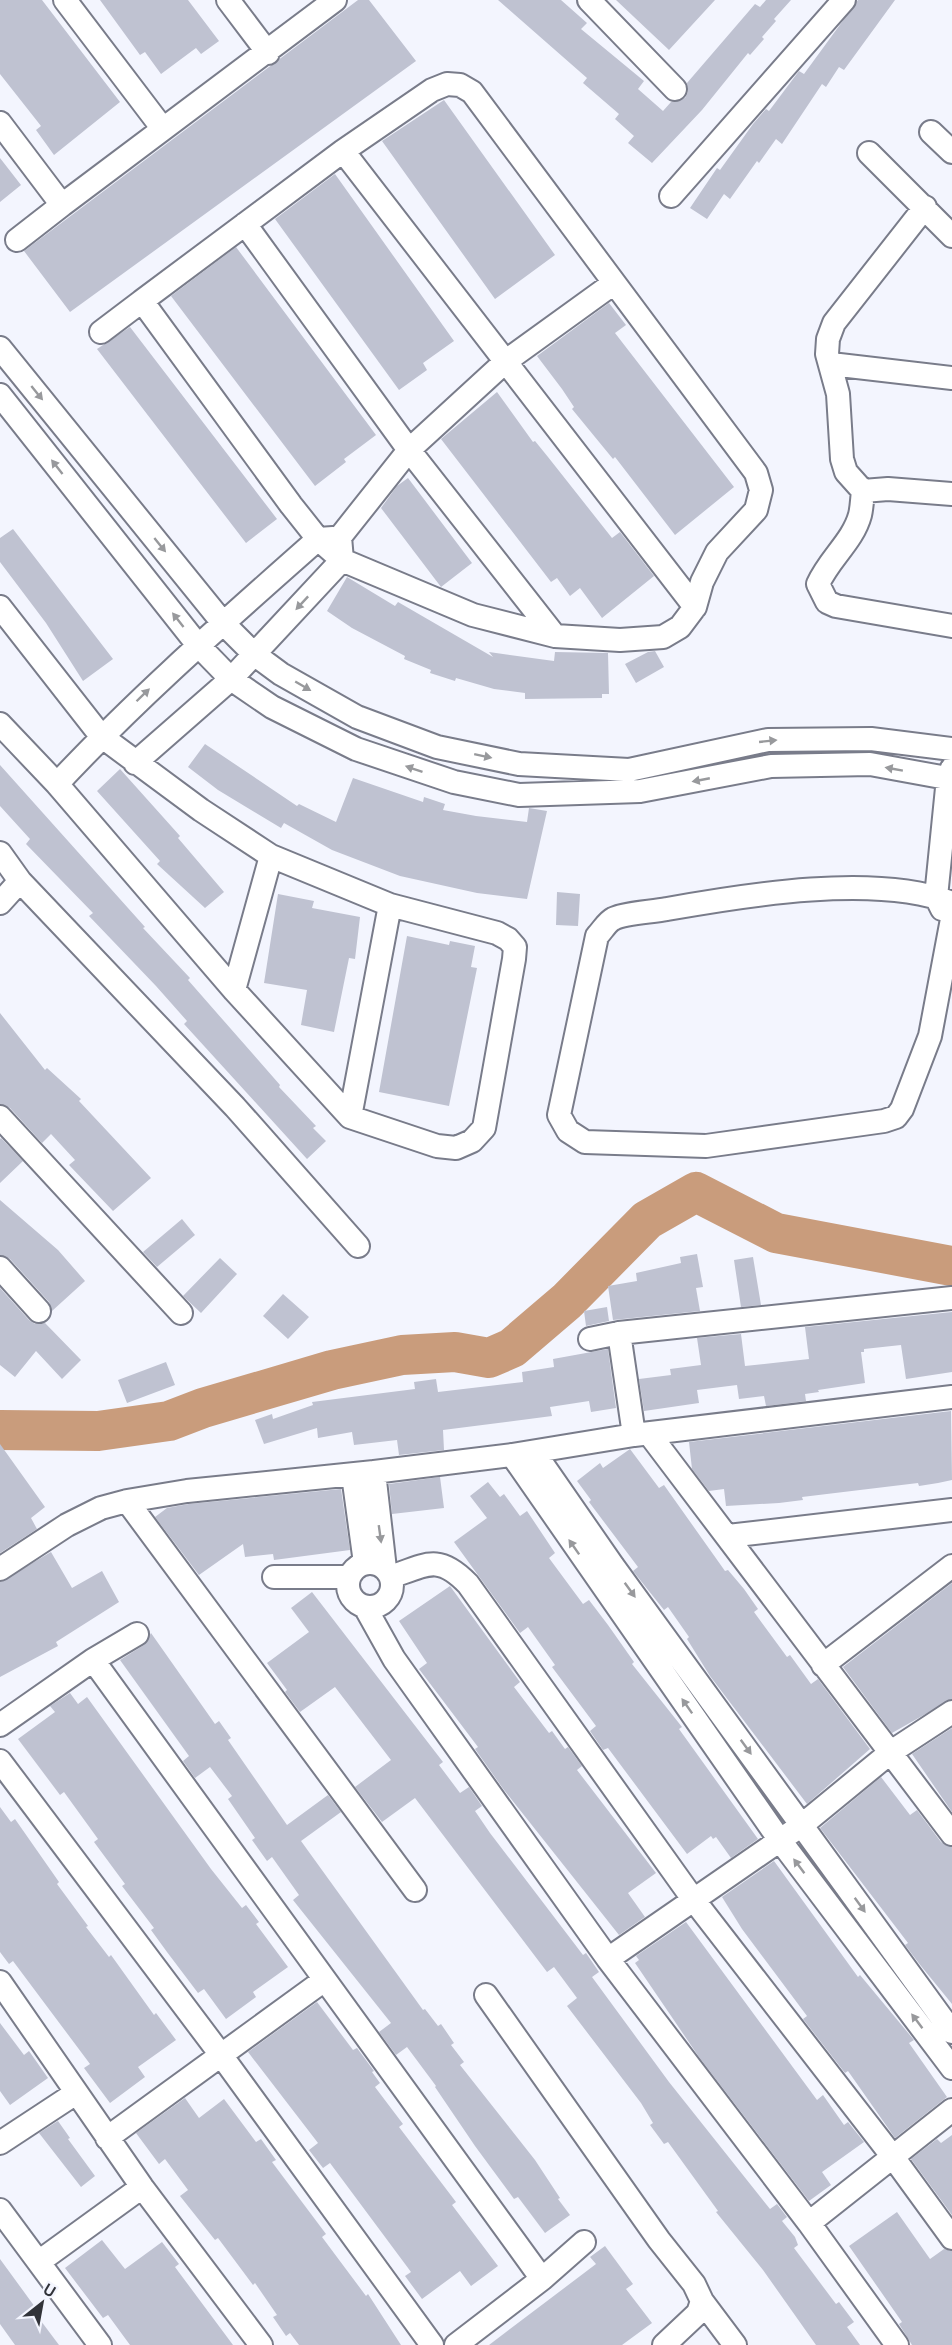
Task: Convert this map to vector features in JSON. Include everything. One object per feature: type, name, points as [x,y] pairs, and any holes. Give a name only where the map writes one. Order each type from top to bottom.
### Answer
[{"type":"street","points":[[65,0],[163,129]]},
{"type":"street","points":[[228,0],[268,52]]},
{"type":"street","points":[[17,240],[335,0]]},
{"type":"street","points":[[589,0],[675,88]]},
{"type":"street","points":[[671,196],[844,0]]},
{"type":"street","points":[[101,332],[142,301],[343,151],[432,90],[447,84],[460,85],[472,93],[756,473],[761,490],[756,510],[717,552],[702,582],[695,607],[680,627],[663,637],[620,640],[555,636],[473,615],[342,560],[329,538],[291,505],[142,301]]},
{"type":"street","points":[[0,123],[62,205]]},
{"type":"street","points":[[931,132],[952,152]]},
{"type":"street","points":[[343,151],[695,607]]},
{"type":"street","points":[[869,153],[952,236]]},
{"type":"street","points":[[925,207],[834,323],[828,339],[827,354],[838,394],[842,459],[846,472],[863,491],[860,515],[850,535],[824,571],[818,584],[827,602],[836,606],[952,626]]},
{"type":"street","points":[[245,224],[409,450],[555,636]]},
{"type":"street","points":[[57,784],[101,736],[197,644],[329,538],[409,450],[506,361],[614,283]]},
{"type":"street","points":[[0,348],[223,623],[254,654],[281,674],[357,717],[437,747],[519,764],[629,770],[768,740],[870,739],[952,749]]},
{"type":"street","points":[[831,364],[952,378]]},
{"type":"street","points":[[0,395],[197,644],[231,679],[272,706],[356,749],[454,782],[519,795],[640,791],[771,766],[870,764],[951,775],[947,911],[930,1036],[902,1109],[896,1117],[884,1121],[706,1146],[585,1142],[568,1131],[559,1115],[597,936],[612,919],[707,902],[812,889],[883,890],[947,911]]},
{"type":"street","points":[[863,491],[888,489],[952,494]]},
{"type":"street","points":[[135,763],[231,679],[342,560]]},
{"type":"street","points":[[0,607],[101,736],[135,763],[271,856],[390,905],[497,933],[516,947],[484,1128],[472,1141],[456,1148],[437,1146],[350,1117],[234,990],[57,784],[0,724]]},
{"type":"street","points":[[0,853],[20,880],[235,1107],[358,1246]]},
{"type":"street","points":[[234,990],[271,856]]},
{"type":"street","points":[[0,903],[20,880]]},
{"type":"street","points":[[350,1117],[390,905]]},
{"type":"street","points":[[0,1117],[181,1313]]},
{"type":"street","points":[[0,1269],[39,1311]]},
{"type":"street","points":[[590,1339],[620,1333],[952,1298]]},
{"type":"street","points":[[620,1333],[642,1435],[728,1536],[952,1834]]},
{"type":"street","points":[[0,1569],[67,1525],[101,1508],[127,1501],[260,1482],[363,1474],[534,1452],[642,1435],[952,1397]]},
{"type":"street","points":[[534,1452],[605,1573],[778,1839],[952,2068]]},
{"type":"street","points":[[512,1455],[802,1825],[952,2032]]},
{"type":"street","points":[[363,1474],[373,1571],[393,1586],[384,1603],[365,1607]]},
{"type":"street","points":[[127,1501],[415,1890]]},
{"type":"street","points":[[728,1536],[952,1510]]},
{"type":"street","points":[[274,1577],[373,1571],[430,1563],[444,1564],[455,1570],[468,1584],[693,1899],[893,2157],[952,2238]]},
{"type":"street","points":[[823,1665],[952,1566]]},
{"type":"street","points":[[373,1571],[347,1586],[350,1596],[365,1607],[394,1659],[608,1959],[809,2223],[897,2345]]},
{"type":"street","points":[[0,1725],[93,1659],[137,1634]]},
{"type":"street","points":[[93,1659],[205,1811],[323,1981],[542,2279]]},
{"type":"street","points":[[608,1959],[778,1839],[802,1825],[891,1752],[952,1712]]},
{"type":"street","points":[[0,1761],[221,2055],[432,2345]]},
{"type":"street","points":[[107,2138],[323,1981]]},
{"type":"street","points":[[0,1982],[142,2187],[261,2345]]},
{"type":"street","points":[[486,1995],[659,2240],[694,2284],[702,2301],[735,2345]]},
{"type":"street","points":[[0,2143],[76,2093]]},
{"type":"street","points":[[809,2223],[952,2110]]},
{"type":"street","points":[[40,2261],[142,2187]]},
{"type":"street","points":[[0,2210],[8,2236],[40,2261],[100,2345]]},
{"type":"street","points":[[456,2345],[542,2279],[584,2242]]},
{"type":"street","points":[[664,2345],[698,2313],[702,2301]]},
{"type":"building","points":[[0,0],[42,0],[120,102],[54,155],[36,130],[41,126],[0,74]]},
{"type":"building","points":[[100,0],[188,0],[219,41],[201,54],[196,48],[161,74],[145,52],[140,55]]},
{"type":"building","points":[[358,0],[369,0],[416,61],[70,312],[24,251]]},
{"type":"building","points":[[498,0],[561,0],[587,23],[581,29],[644,81],[638,89],[663,111],[671,102],[685,98],[688,92],[687,83],[755,4],[760,7],[766,0],[791,0],[774,19],[776,21],[762,37],[764,39],[750,55],[748,53],[702,110],[652,163],[628,143],[634,136],[615,119],[619,114],[583,83],[587,78]]},
{"type":"building","points":[[616,0],[715,0],[669,50]]},
{"type":"building","points":[[858,0],[895,0],[844,70],[839,67],[826,87],[822,84],[782,144],[776,139],[730,199],[724,194],[707,219],[690,208],[717,168],[720,170],[753,124],[766,109],[769,111],[799,71],[804,74]]},
{"type":"building","points":[[444,100],[555,255],[495,299],[382,141]]},
{"type":"building","points":[[0,158],[21,185],[0,202]]},
{"type":"building","points":[[335,174],[454,341],[423,363],[427,370],[399,390],[275,219]]},
{"type":"building","points":[[236,247],[376,435],[344,459],[346,462],[315,486],[171,296]]},
{"type":"building","points":[[609,303],[626,325],[615,333],[734,487],[675,535],[615,457],[613,459],[572,409],[574,407],[537,356]]},
{"type":"building","points":[[130,327],[277,519],[246,543],[97,349]]},
{"type":"building","points":[[497,392],[533,442],[535,441],[612,538],[620,532],[654,576],[602,618],[580,588],[570,596],[557,578],[551,582],[441,439]]},
{"type":"building","points":[[408,478],[472,563],[441,587],[381,508],[397,486]]},
{"type":"building","points":[[13,529],[113,659],[83,681],[46,623],[0,562],[0,538]]},
{"type":"building","points":[[347,577],[395,606],[398,602],[493,657],[489,652],[554,661],[555,652],[608,653],[609,694],[602,694],[602,698],[525,699],[525,693],[494,689],[456,678],[455,681],[430,673],[431,670],[404,659],[405,656],[352,628],[327,611]]},
{"type":"building","points":[[655,651],[664,667],[636,683],[625,664],[648,652]]},
{"type":"building","points":[[205,744],[297,806],[299,804],[336,822],[353,778],[423,802],[424,797],[445,804],[443,810],[476,816],[527,822],[529,808],[547,811],[527,899],[477,893],[400,876],[332,850],[284,823],[281,828],[218,790],[188,767]]},
{"type":"building","points":[[0,765],[190,978],[188,980],[280,1085],[279,1087],[316,1126],[313,1128],[326,1141],[307,1159],[184,1024],[187,1021],[156,986],[89,916],[93,913],[26,844],[30,839],[0,806]]},
{"type":"building","points":[[120,769],[180,836],[178,838],[224,892],[205,908],[157,864],[160,861],[97,791]]},
{"type":"building","points":[[557,892],[580,894],[578,926],[556,925]]},
{"type":"building","points":[[278,894],[314,901],[312,908],[360,917],[355,959],[349,958],[334,1032],[301,1025],[307,990],[264,983]]},
{"type":"building","points":[[407,936],[449,945],[450,941],[475,946],[471,967],[477,968],[449,1106],[379,1092]]},
{"type":"building","points":[[0,1013],[45,1070],[47,1068],[81,1099],[79,1101],[151,1178],[113,1211],[69,1165],[75,1160],[51,1134],[42,1143],[10,1108],[0,1104]]},
{"type":"building","points":[[0,1139],[23,1161],[0,1183]]},
{"type":"building","points":[[0,1200],[58,1250],[85,1281],[52,1311],[49,1302],[10,1259],[0,1255]]},
{"type":"building","points":[[182,1219],[195,1235],[157,1267],[143,1252]]},
{"type":"building","points":[[697,1254],[703,1287],[696,1288],[700,1311],[613,1320],[608,1286],[637,1281],[636,1273],[681,1263],[680,1257]]},
{"type":"building","points":[[753,1257],[761,1305],[741,1307],[734,1260]]},
{"type":"building","points":[[220,1258],[237,1274],[201,1313],[183,1296]]},
{"type":"building","points":[[0,1288],[29,1320],[35,1324],[45,1323],[81,1360],[62,1379],[36,1351],[15,1377],[0,1365]]},
{"type":"building","points":[[283,1294],[309,1317],[288,1339],[263,1316]]},
{"type":"building","points":[[607,1307],[609,1321],[586,1326],[584,1311]]},
{"type":"building","points":[[952,1312],[952,1372],[906,1379],[901,1345],[864,1349],[864,1352],[861,1352],[865,1383],[818,1390],[819,1392],[805,1394],[806,1401],[766,1406],[764,1396],[739,1399],[737,1385],[697,1390],[699,1403],[644,1411],[639,1379],[671,1375],[670,1369],[701,1365],[697,1338],[741,1334],[745,1366],[809,1359],[805,1327]]},
{"type":"building","points":[[608,1349],[616,1408],[591,1412],[589,1401],[550,1407],[552,1416],[443,1430],[444,1450],[399,1455],[397,1440],[354,1445],[352,1432],[318,1438],[317,1428],[264,1444],[255,1420],[272,1414],[273,1419],[313,1405],[312,1402],[415,1389],[414,1382],[436,1379],[438,1392],[523,1382],[522,1372],[554,1367],[553,1359]]},
{"type":"building","points":[[166,1362],[175,1385],[127,1403],[118,1380]]},
{"type":"building","points":[[951,1411],[952,1480],[919,1486],[918,1483],[802,1497],[803,1500],[779,1503],[726,1506],[724,1489],[709,1491],[692,1469],[689,1442]]},
{"type":"building","points":[[0,1444],[45,1507],[31,1518],[37,1529],[0,1553]]},
{"type":"building","points":[[630,1449],[659,1488],[664,1485],[725,1571],[728,1570],[744,1589],[758,1609],[754,1612],[787,1657],[790,1655],[811,1684],[818,1679],[870,1749],[807,1804],[710,1676],[687,1639],[689,1637],[668,1607],[664,1610],[633,1571],[638,1567],[589,1502],[591,1500],[577,1481],[600,1463],[603,1468]]},
{"type":"building","points":[[440,1477],[444,1508],[392,1514],[389,1484]]},
{"type":"building","points":[[488,1482],[500,1497],[504,1494],[520,1516],[527,1511],[555,1553],[549,1558],[583,1604],[589,1600],[608,1625],[634,1662],[632,1664],[682,1727],[679,1729],[758,1839],[731,1858],[716,1837],[713,1839],[711,1836],[687,1854],[608,1748],[603,1750],[590,1731],[596,1726],[552,1667],[555,1665],[528,1627],[520,1633],[454,1542],[487,1518],[470,1496]]},
{"type":"building","points":[[341,1489],[350,1550],[274,1560],[273,1554],[245,1557],[243,1544],[199,1575],[155,1517],[167,1508],[189,1504]]},
{"type":"building","points":[[51,1552],[72,1588],[102,1571],[119,1602],[56,1642],[58,1646],[0,1677],[0,1582]]},
{"type":"building","points":[[952,1583],[952,1699],[892,1733],[843,1667]]},
{"type":"building","points":[[450,1586],[520,1682],[514,1687],[549,1733],[552,1731],[565,1749],[568,1747],[582,1766],[577,1770],[656,1873],[628,1893],[645,1917],[619,1935],[504,1790],[475,1749],[478,1747],[419,1669],[427,1663],[399,1621]]},
{"type":"building","points":[[312,1592],[443,1762],[439,1765],[460,1793],[469,1787],[482,1806],[475,1811],[583,1955],[586,1953],[599,1972],[592,1977],[669,2082],[770,2209],[777,2204],[787,2217],[782,2221],[795,2237],[798,2245],[794,2248],[836,2304],[839,2302],[854,2322],[847,2327],[860,2345],[816,2345],[763,2270],[716,2212],[718,2211],[668,2142],[664,2144],[650,2125],[653,2123],[641,2103],[567,2006],[577,1998],[554,1967],[547,1972],[415,1798],[382,1822],[355,1787],[391,1760],[335,1687],[300,1712],[285,1692],[287,1690],[267,1663],[309,1632],[291,1608]]},
{"type":"building","points":[[151,1633],[215,1724],[219,1721],[231,1738],[228,1740],[287,1825],[328,1795],[341,1812],[301,1841],[423,2010],[425,2009],[438,2026],[441,2024],[454,2043],[451,2045],[464,2062],[460,2065],[535,2160],[560,2198],[558,2199],[570,2215],[545,2233],[518,2197],[514,2199],[407,2047],[396,2055],[379,2032],[391,2023],[293,1900],[299,1895],[272,1857],[267,1861],[252,1840],[255,1838],[228,1799],[232,1796],[210,1767],[195,1778],[183,1761],[189,1756],[120,1660],[144,1645]]},
{"type":"building","points":[[70,1693],[78,1704],[87,1697],[211,1869],[242,1908],[246,1905],[259,1922],[256,1924],[288,1967],[253,1992],[256,1997],[226,2019],[204,1989],[198,1993],[167,1952],[151,1930],[154,1928],[122,1886],[125,1884],[94,1842],[98,1839],[64,1792],[60,1795],[18,1739],[55,1712],[50,1706]]},
{"type":"building","points":[[952,1728],[952,1812],[912,1754]]},
{"type":"building","points":[[881,1777],[910,1815],[917,1810],[941,1842],[952,1847],[952,2004],[905,1945],[908,1943],[820,1828]]},
{"type":"building","points":[[0,1807],[11,1822],[15,1819],[59,1882],[57,1884],[88,1926],[86,1927],[109,1957],[111,1955],[154,2015],[156,2013],[176,2040],[138,2067],[145,2077],[110,2103],[84,2068],[90,2064],[13,1961],[9,1964],[0,1952]]},
{"type":"building","points":[[774,1861],[858,1977],[860,1975],[914,2040],[909,2043],[947,2097],[895,2138],[848,2071],[845,2073],[803,2019],[807,2016],[742,1929],[722,1897]]},
{"type":"building","points":[[686,1922],[817,2100],[823,2095],[844,2125],[848,2122],[864,2142],[822,2172],[831,2185],[809,2201],[699,2057],[635,1963],[639,1960],[636,1956]]},
{"type":"building","points":[[317,2002],[353,2050],[357,2048],[374,2071],[372,2072],[380,2083],[375,2087],[403,2124],[399,2127],[456,2202],[452,2205],[498,2266],[471,2286],[460,2271],[422,2299],[405,2276],[411,2272],[330,2163],[323,2168],[309,2150],[318,2143],[248,2052]]},
{"type":"building","points":[[0,2023],[24,2055],[29,2051],[48,2078],[10,2105],[0,2091]]},
{"type":"building","points":[[185,2098],[199,2118],[224,2099],[256,2142],[261,2139],[276,2160],[272,2162],[326,2234],[322,2237],[366,2296],[368,2294],[401,2345],[299,2345],[290,2333],[286,2336],[273,2317],[277,2315],[255,2283],[253,2285],[218,2238],[215,2240],[180,2196],[188,2190],[165,2159],[159,2164],[136,2133]]},
{"type":"building","points":[[58,2121],[95,2176],[81,2187],[39,2133]]},
{"type":"building","points":[[952,2135],[952,2215],[911,2159],[937,2139],[941,2143]]},
{"type":"building","points":[[897,2212],[930,2259],[944,2249],[952,2251],[952,2345],[912,2345],[899,2324],[902,2322],[849,2246]]},
{"type":"building","points":[[102,2240],[125,2269],[162,2242],[179,2264],[175,2267],[233,2345],[130,2345],[108,2315],[103,2318],[65,2268]]},
{"type":"building","points":[[605,2246],[633,2284],[626,2289],[652,2323],[622,2345],[489,2345],[596,2264],[590,2257]]},
{"type":"building","points":[[0,2259],[35,2307],[32,2309],[59,2345],[15,2345],[0,2324]]},
{"type":"waterway","points":[[0,1430],[98,1431],[169,1421],[203,1408],[332,1370],[402,1355],[455,1352],[489,1358],[512,1348],[567,1301],[647,1220],[696,1192],[776,1233],[952,1266]]}]
